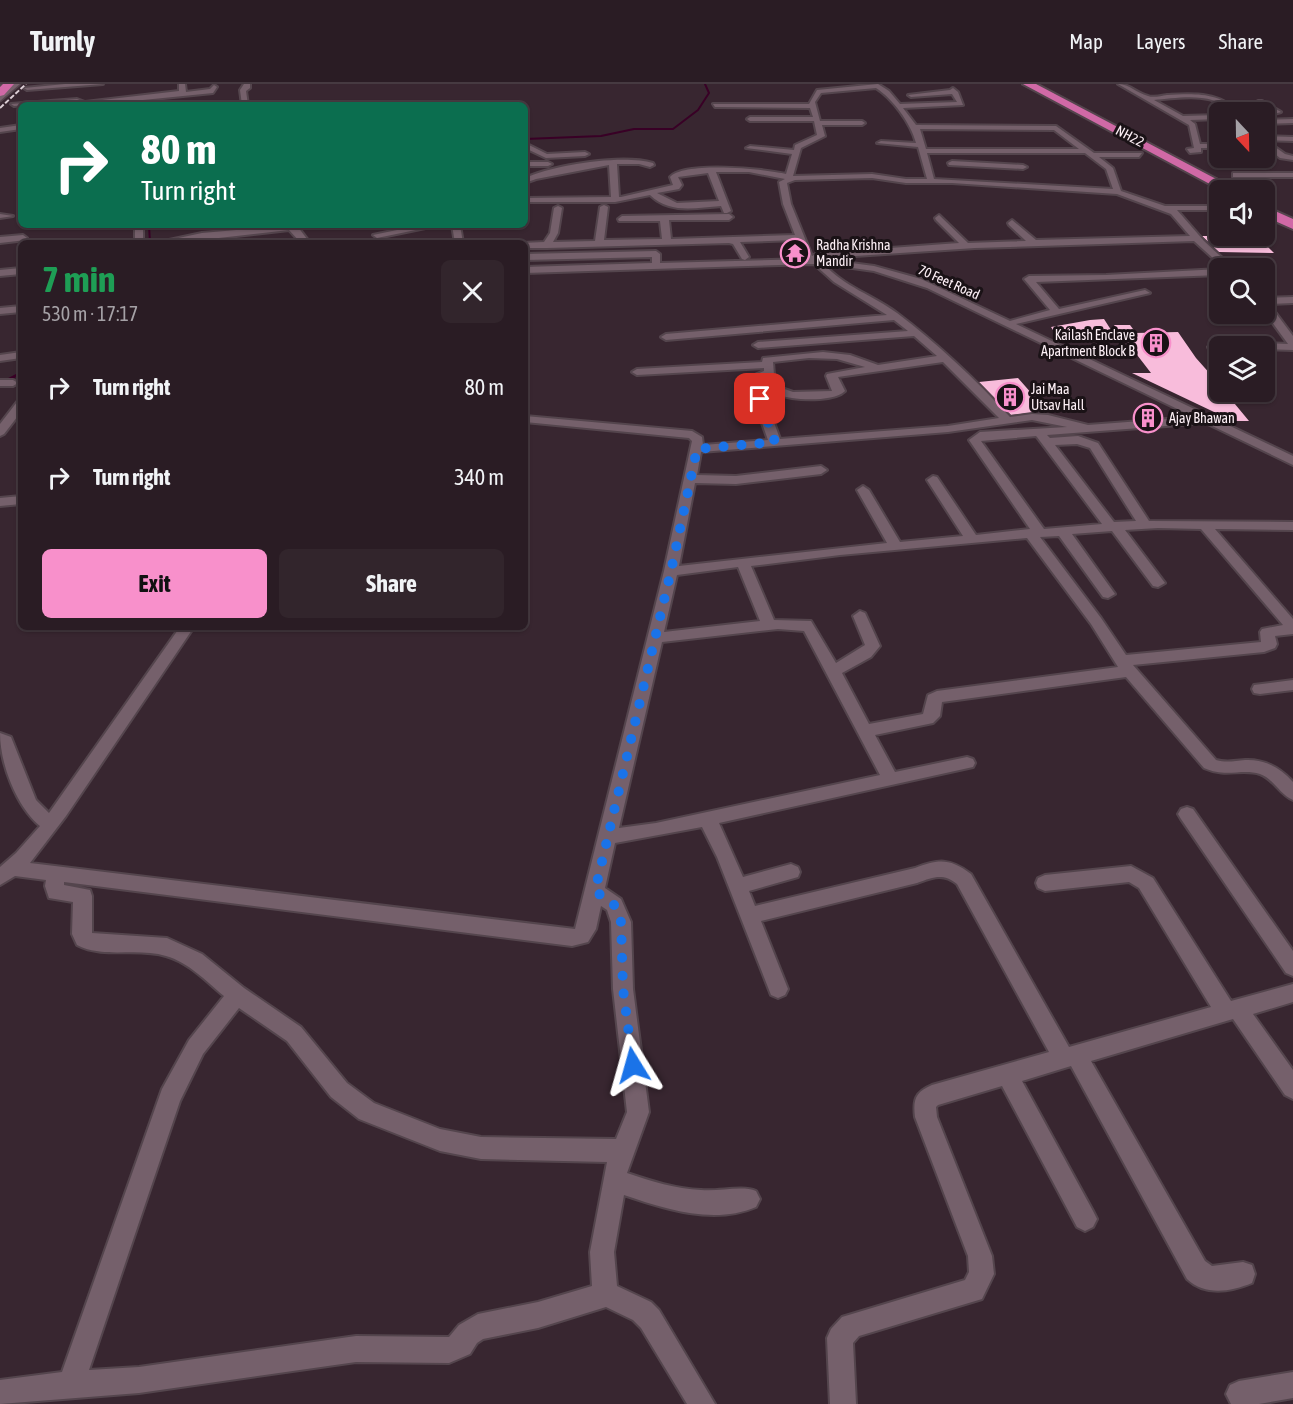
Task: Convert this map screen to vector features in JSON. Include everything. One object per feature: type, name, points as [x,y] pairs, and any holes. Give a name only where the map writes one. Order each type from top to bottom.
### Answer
[{"type":"highway","points":[[0,93],[9,84]]},
{"type":"highway","name":"NH22","points":[[1028,84],[1209,181]]},
{"type":"highway","points":[[1275,216],[1293,225]]},
{"type":"street","points":[[0,99],[16,84]]},
{"type":"street","points":[[27,88],[100,84]]},
{"type":"street","points":[[182,84],[183,93]]},
{"type":"street","points":[[245,102],[243,90],[247,88],[247,84]]},
{"type":"street","points":[[1121,84],[1192,124],[1196,149],[1206,156]]},
{"type":"street","points":[[137,95],[140,85]]},
{"type":"street","points":[[820,137],[813,106],[813,101],[820,91],[875,85],[890,97],[916,130],[931,180]]},
{"type":"street","points":[[102,102],[183,93],[195,96],[213,91],[214,87]]},
{"type":"street","points":[[890,97],[954,91],[961,104],[896,106]]},
{"type":"street","points":[[1145,99],[1165,94],[1222,102]]},
{"type":"street","points":[[56,102],[79,102]]},
{"type":"street","points":[[14,104],[18,104]]},
{"type":"street","points":[[715,105],[813,106]]},
{"type":"street","points":[[905,115],[916,115]]},
{"type":"street","points":[[1184,118],[1209,117]]},
{"type":"street","points":[[750,119],[862,123]]},
{"type":"street","points":[[1275,122],[1293,121]]},
{"type":"street","points":[[0,130],[18,127]]},
{"type":"street","points":[[907,132],[1056,128],[1091,153],[1112,173],[1118,192]]},
{"type":"street","points":[[800,136],[820,137]]},
{"type":"street","points":[[820,137],[799,146],[790,178],[783,182],[783,193],[802,237],[815,257],[827,274],[896,317],[946,357],[1007,420]]},
{"type":"street","points":[[1275,141],[1293,139]]},
{"type":"street","points":[[881,143],[964,153],[990,151],[1139,155]]},
{"type":"street","points":[[1275,143],[1293,146]]},
{"type":"street","points":[[528,147],[546,156],[585,154]]},
{"type":"street","points":[[1196,149],[1209,147]]},
{"type":"street","points":[[750,148],[796,152]]},
{"type":"street","points":[[1275,149],[1283,156],[1293,158]]},
{"type":"street","points":[[528,180],[613,162],[637,160],[650,165]]},
{"type":"street","points":[[613,162],[612,188],[618,202],[622,231]]},
{"type":"street","points":[[528,164],[548,164]]},
{"type":"street","points":[[926,165],[936,166]]},
{"type":"street","points":[[881,166],[881,177]]},
{"type":"street","points":[[1023,167],[946,166],[1031,175]]},
{"type":"street","points":[[711,170],[729,217],[733,239],[744,257]]},
{"type":"street","points":[[553,196],[604,207],[611,206],[618,202],[678,186],[674,178],[676,175],[711,170],[764,170],[790,178],[881,177],[906,181],[931,180],[1118,192],[1174,212],[1196,238],[1218,258]]},
{"type":"street","points":[[550,174],[554,233],[551,245],[555,256]]},
{"type":"street","points":[[1236,175],[1293,175]]},
{"type":"street","points":[[653,194],[662,203],[684,207],[723,203]]},
{"type":"street","points":[[528,200],[553,196],[618,202]]},
{"type":"street","points":[[599,243],[604,207]]},
{"type":"street","points":[[1167,208],[1209,208]]},
{"type":"street","points":[[528,245],[599,243],[622,231],[667,218],[729,217]]},
{"type":"street","points":[[667,218],[664,219],[667,241]]},
{"type":"street","points":[[939,218],[966,246]]},
{"type":"street","points":[[1012,223],[1035,244]]},
{"type":"street","points":[[198,240],[235,238],[263,230],[282,228]]},
{"type":"street","points":[[293,228],[303,240]]},
{"type":"street","points":[[377,236],[420,228]]},
{"type":"street","points":[[263,230],[267,240]]},
{"type":"street","points":[[622,231],[667,241],[802,237]]},
{"type":"street","points":[[157,232],[159,240]]},
{"type":"street","points":[[0,240],[23,238]]},
{"type":"street","points":[[815,257],[966,246],[1196,238]]},
{"type":"street","points":[[528,257],[656,254],[656,262]]},
{"type":"street","name":"70 Feet Road","points":[[528,268],[744,257],[815,257],[931,284],[1015,321],[1040,337]]},
{"type":"street","name":"70 Feet Road","points":[[528,268],[815,257]]},
{"type":"street","points":[[0,273],[18,271]]},
{"type":"street","points":[[1057,312],[1029,279],[1209,273]]},
{"type":"street","name":"70 Feet Road","points":[[931,284],[1212,419],[1293,461]]},
{"type":"street","points":[[1015,321],[1144,293]]},
{"type":"street","points":[[1275,301],[1293,300]]},
{"type":"street","points":[[0,311],[18,309]]},
{"type":"street","points":[[666,338],[896,317]]},
{"type":"street","points":[[1275,318],[1293,345]]},
{"type":"street","points":[[758,345],[850,338],[875,339],[916,333]]},
{"type":"street","points":[[1275,346],[1293,345]]},
{"type":"street","points":[[0,357],[18,355]]},
{"type":"street","points":[[775,442],[759,392],[754,385],[754,379],[770,373],[767,360],[834,355],[852,357],[874,367]]},
{"type":"street","points":[[759,392],[776,389],[792,395],[835,394],[839,391],[831,376],[874,367],[946,357]]},
{"type":"street","points":[[637,372],[769,365]]},
{"type":"street","points":[[0,432],[18,408]]},
{"type":"street","points":[[697,449],[948,429],[1007,420],[1048,418],[1085,428]]},
{"type":"street","points":[[6,873],[57,874],[572,938],[580,936],[586,929],[608,837],[671,571],[698,440],[692,435],[528,419]]},
{"type":"street","points":[[1044,437],[1085,428],[1212,419]]},
{"type":"street","name":"70 Feet Road","points":[[1212,419],[1293,454]]},
{"type":"street","points":[[1145,525],[1094,446],[1078,440],[1044,437],[980,436],[975,440],[1034,533],[1124,664],[1210,764],[1217,768],[1228,769],[1259,767],[1279,778],[1293,793]]},
{"type":"street","points":[[1044,437],[1158,582]]},
{"type":"street","points":[[689,478],[736,480],[821,470]]},
{"type":"street","points":[[933,480],[971,538]]},
{"type":"street","points":[[863,490],[895,545]]},
{"type":"street","points":[[0,502],[18,500]]},
{"type":"street","points":[[1205,525],[1293,628]]},
{"type":"street","points":[[671,571],[895,545],[1113,526],[1293,526]]},
{"type":"street","points":[[1062,530],[1108,594]]},
{"type":"street","points":[[743,562],[769,625]]},
{"type":"street","points":[[832,672],[866,654],[873,646],[860,616]]},
{"type":"street","points":[[655,638],[769,625],[806,624],[890,779]]},
{"type":"street","points":[[1124,664],[1264,647],[1270,644],[1267,632],[1293,628]]},
{"type":"street","points":[[6,873],[31,850],[50,825],[135,706],[185,630]]},
{"type":"street","points":[[863,731],[927,719],[932,716],[934,699],[937,697],[1124,672],[1124,664]]},
{"type":"street","points":[[1260,689],[1293,685]]},
{"type":"street","points":[[0,739],[5,741],[28,802],[34,811],[50,825]]},
{"type":"street","points":[[608,837],[642,833],[967,763]]},
{"type":"street","points":[[1187,814],[1293,967]]},
{"type":"street","points":[[706,818],[737,886],[778,989]]},
{"type":"street","points":[[749,916],[917,875],[932,869],[951,869],[964,879],[1196,1270],[1202,1277],[1211,1280],[1243,1274]]},
{"type":"street","points":[[737,886],[791,872]]},
{"type":"street","points":[[57,874],[54,886],[56,892],[83,896],[82,934],[84,939],[90,942],[167,947],[195,960],[237,995],[294,1034],[339,1090],[367,1111],[457,1145],[480,1148],[624,1150]]},
{"type":"street","points":[[1045,883],[1122,874],[1139,877],[1146,883],[1232,1010],[1293,1088]]},
{"type":"street","points":[[595,891],[614,905],[621,922],[623,989],[638,1112],[636,1128],[624,1150],[615,1181],[600,1264],[601,1278],[607,1294]]},
{"type":"street","points":[[843,1404],[840,1338],[851,1326],[973,1290],[982,1274],[980,1256],[927,1117],[924,1102],[932,1095],[1293,993]]},
{"type":"street","points":[[71,1384],[170,1097],[196,1047],[237,995]]},
{"type":"street","points":[[1007,1074],[1085,1219]]},
{"type":"street","points":[[615,1181],[683,1200],[733,1203],[748,1199]]},
{"type":"street","points":[[0,1393],[71,1384],[139,1380],[356,1349],[449,1350],[461,1344],[468,1334],[478,1327],[547,1313],[607,1294],[642,1311],[650,1319],[702,1404]]},
{"type":"street","points":[[1239,1394],[1293,1385]]},
{"type":"building","points":[[1202,236],[1209,236],[1209,243]]},
{"type":"building","points":[[1213,246],[1267,246],[1274,253],[1219,252]]},
{"type":"building","points":[[1104,319],[1113,333],[1082,335],[1086,341],[1060,341],[1051,327],[1090,320]]},
{"type":"building","points":[[1114,325],[1130,325],[1136,333],[1178,332],[1209,373],[1209,402],[1233,402],[1249,421],[1233,421],[1132,373],[1151,373]]},
{"type":"building","name":"Jai Maa Utsav Hall","points":[[1018,378],[1047,411],[1011,415],[979,382]]},
{"type":"waterway","points":[[528,139],[601,136],[634,129],[673,129],[698,110],[709,93],[705,84]]},
{"type":"waterway","points":[[149,228],[150,240]]},
{"type":"waterway","points":[[0,384],[18,375]]},
{"type":"railway","points":[[0,108],[26,84]]},
{"type":"place","name":"Radha Krishna Mandir","points":[[795,253]]},
{"type":"place","name":"Kailash Enclave Apartment Block B","points":[[1156,343]]},
{"type":"place","name":"Jai Maa Utsav Hall","points":[[1010,397]]},
{"type":"place","name":"Ajay Bhawan","points":[[1148,418]]},
{"type":"route","points":[[633,1065],[623,989],[621,922],[614,905],[608,898],[595,891],[671,571],[684,499],[697,449],[775,442],[760,399]]}]
